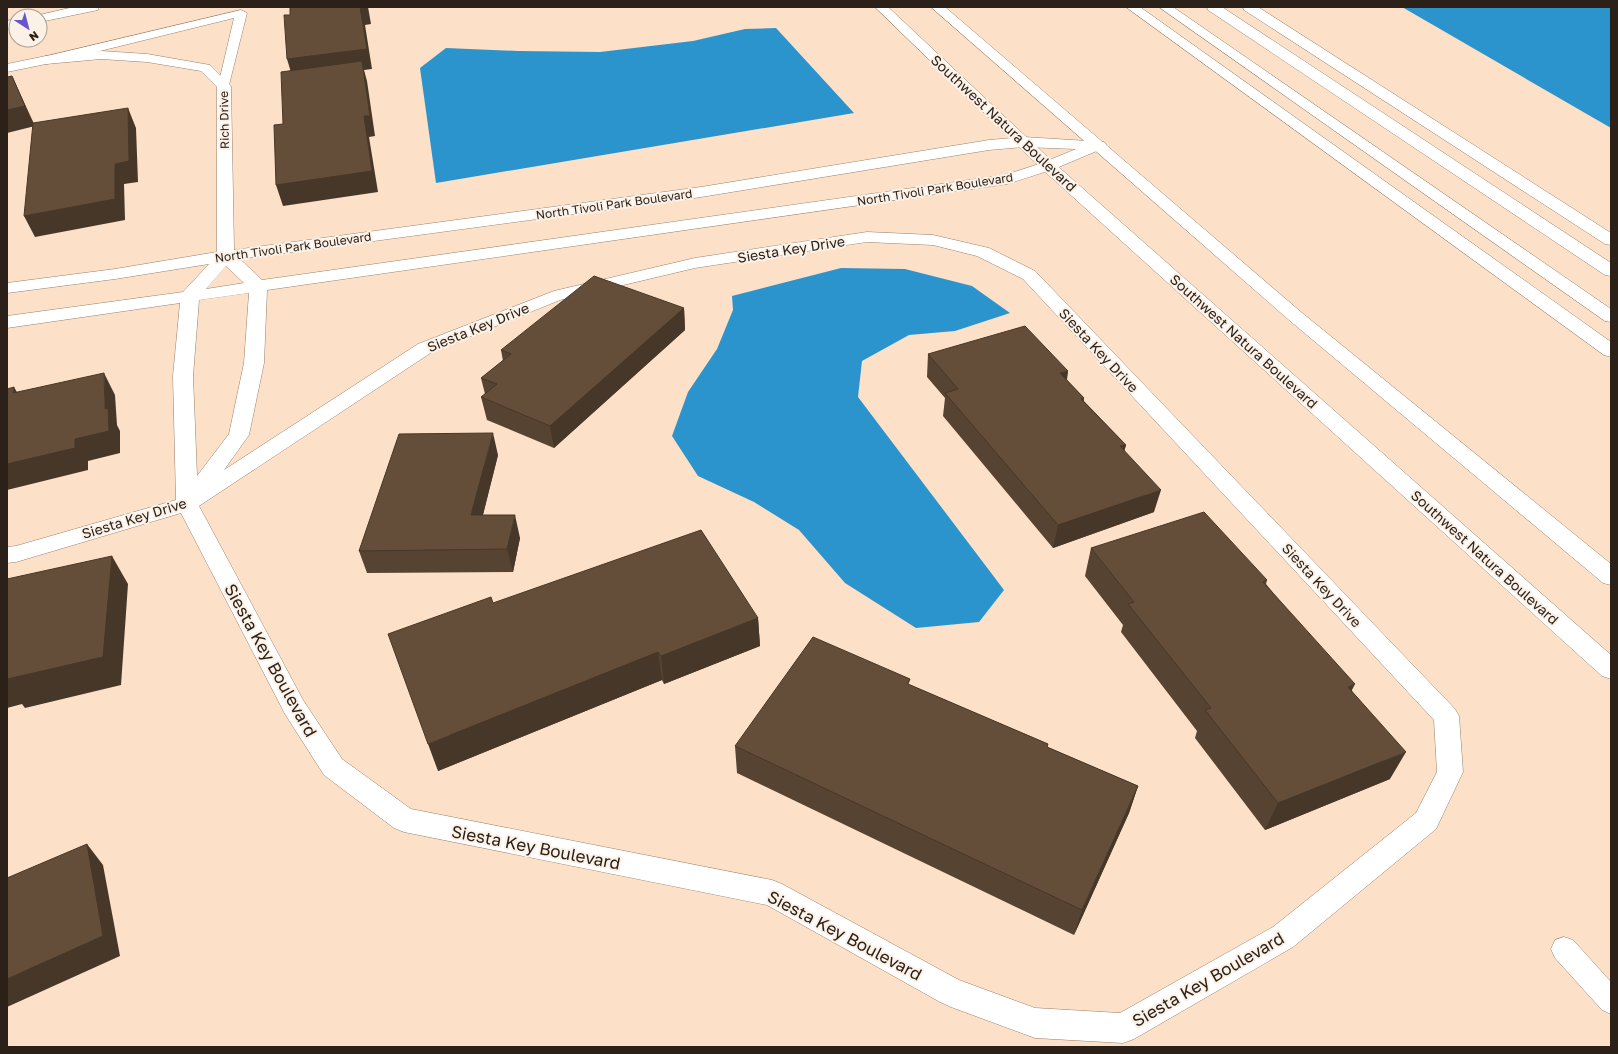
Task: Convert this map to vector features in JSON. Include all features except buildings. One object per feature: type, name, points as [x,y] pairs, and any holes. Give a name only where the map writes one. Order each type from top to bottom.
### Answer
[{"type":"main road","points":[[48,16],[93,7]]},
{"type":"main road","name":"Southwest Natura Boulevard","points":[[881,7],[1048,166],[1611,669]]},
{"type":"main road","points":[[937,7],[1099,145],[1295,316],[1611,577]]},
{"type":"main road","points":[[1132,7],[1611,351]]},
{"type":"main road","points":[[1165,7],[1611,317]]},
{"type":"main road","points":[[1213,7],[1611,271]]},
{"type":"main road","points":[[1249,7],[1611,240]]},
{"type":"main road","name":"Rich Drive","points":[[7,68],[46,60],[101,55],[147,58],[205,68],[224,86],[226,256]]},
{"type":"main road","name":"North Tivoli Park Boulevard","points":[[7,322],[107,309],[190,295],[529,247],[770,197],[989,145],[1024,142],[1099,145]]},
{"type":"main road","name":"North Tivoli Park Boulevard","points":[[7,288],[115,274],[226,256],[701,192],[770,197],[1007,179],[1048,166],[1099,145]]},
{"type":"main road","points":[[523,216],[529,247]]},
{"type":"main road","name":"Siesta Key Drive","points":[[7,554],[16,554],[186,504],[425,348],[554,296],[695,263],[859,238],[867,237],[933,240],[983,252],[1029,275],[1446,716]]},
{"type":"main road","points":[[186,504],[239,435],[254,363],[258,286],[226,256],[190,295]]},
{"type":"main road","name":"Siesta Key Boulevard","points":[[190,295],[183,376],[186,504],[294,707],[333,767],[404,820],[772,893],[951,992],[1036,1023],[1123,1028],[1283,937],[1426,821],[1450,772],[1446,716]]},
{"type":"lane","points":[[46,60],[241,13],[224,86]]},
{"type":"lane","points":[[1564,949],[1611,1001]]},
{"type":"water","points":[[1402,7],[1611,7],[1611,128]]},
{"type":"water","points":[[776,28],[854,113],[436,183],[420,68],[446,48],[600,52],[693,41],[745,29]]},
{"type":"water","points":[[841,268],[905,269],[972,286],[1010,313],[955,331],[909,335],[862,361],[858,397],[1004,590],[979,622],[916,628],[845,583],[799,530],[754,502],[698,476],[672,436],[688,392],[717,349],[733,310],[732,296]]}]
